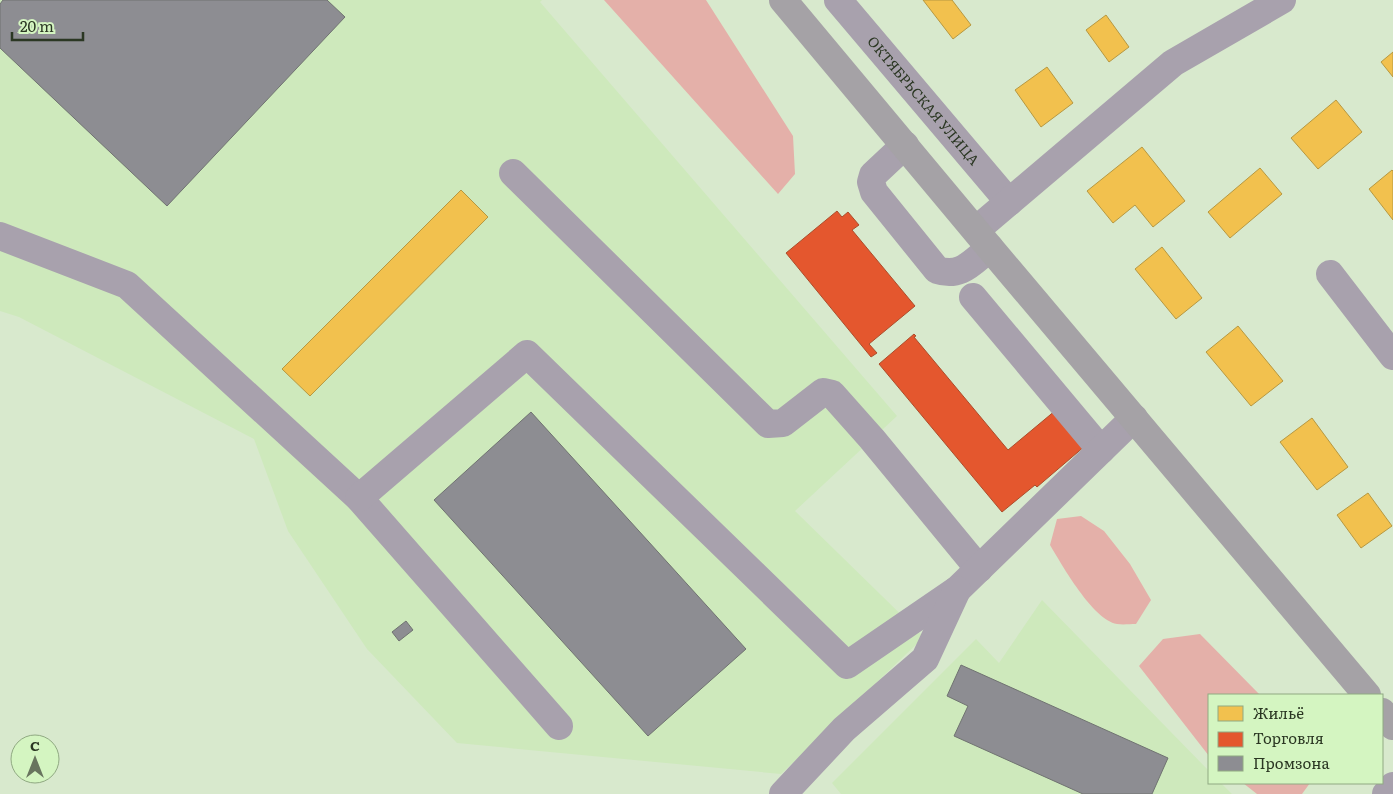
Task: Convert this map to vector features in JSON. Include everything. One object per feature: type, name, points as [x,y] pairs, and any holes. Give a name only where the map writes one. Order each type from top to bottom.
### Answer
[{"type":"main road","points":[[783,0],[1366,694]]},
{"type":"main road","points":[[1383,713],[1393,726]]},
{"type":"street","name":"ОКТЯБРЬСКАЯ УЛИЦА","points":[[838,0],[1009,202]]},
{"type":"street","points":[[905,145],[873,175],[871,182],[874,192],[937,270],[947,273],[960,271],[1009,202],[1173,63],[1282,0]]},
{"type":"street","points":[[512,173],[768,424],[783,424],[823,392],[832,394],[872,439],[979,569]]},
{"type":"street","points":[[0,236],[127,285],[359,498],[559,726]]},
{"type":"street","points":[[1330,274],[1393,356]]},
{"type":"street","points":[[973,297],[1101,450]]},
{"type":"street","points":[[359,498],[527,354],[847,665],[958,589],[1134,418]]},
{"type":"street","points":[[783,794],[844,729],[925,659],[958,589]]},
{"type":"street","points":[[1386,794],[1393,786]]},
{"type":"shaded area","points":[[0,0],[542,0],[540,2],[897,416],[795,511],[924,637],[781,774],[457,743],[367,649],[288,531],[254,439],[19,317],[0,311]]},
{"type":"shaded area","points":[[604,0],[706,0],[793,136],[795,174],[778,194]]},
{"type":"shaded area","points":[[1081,516],[1104,531],[1130,564],[1151,600],[1136,624],[1117,624],[1098,613],[1088,603],[1050,545],[1057,519]]},
{"type":"shaded area","points":[[1042,600],[1208,770],[1208,784],[1222,784],[1232,794],[841,794],[832,783],[976,639],[999,663]]},
{"type":"shaded area","points":[[1200,634],[1259,694],[1208,694],[1208,755],[1139,666],[1163,639]]},
{"type":"shaded area","points":[[1244,784],[1309,784],[1302,794],[1257,794]]},
{"type":"building: Жильё","points":[[923,0],[952,0],[971,25],[953,39]]},
{"type":"building: Жильё","points":[[1106,15],[1129,47],[1109,62],[1086,30]]},
{"type":"building: Жильё","points":[[1393,52],[1393,77],[1381,62]]},
{"type":"building: Жильё","points":[[1047,67],[1073,103],[1041,127],[1015,90]]},
{"type":"building: Жильё","points":[[1336,100],[1362,132],[1318,169],[1291,138]]},
{"type":"building: Жильё","points":[[1142,147],[1185,201],[1153,227],[1135,205],[1113,223],[1087,191]]},
{"type":"building: Жильё","points":[[1260,168],[1282,194],[1230,238],[1208,212]]},
{"type":"building: Жильё","points":[[1393,171],[1393,220],[1369,189]]},
{"type":"building: Жильё","points":[[461,190],[488,217],[310,396],[282,369]]},
{"type":"building: Жильё","points":[[1162,247],[1202,298],[1176,319],[1135,269]]},
{"type":"building: Жильё","points":[[1238,326],[1283,381],[1251,406],[1206,352]]},
{"type":"building: Жильё","points":[[1312,418],[1348,467],[1317,490],[1280,442]]},
{"type":"building: Жильё","points":[[1368,493],[1392,526],[1361,548],[1337,515]]},
{"type":"building: Торговля","points":[[837,211],[842,217],[848,212],[859,225],[852,230],[915,306],[869,344],[877,353],[871,357],[786,253]]},
{"type":"building: Торговля","points":[[914,334],[916,336],[914,337],[1008,450],[1056,410],[1085,446],[1037,487],[1035,485],[1002,512],[879,364]]},
{"type":"building: Промзона","points":[[3,0],[327,0],[345,17],[167,206],[0,48],[0,4]]},
{"type":"building: Промзона","points":[[531,412],[746,649],[648,736],[434,500]]},
{"type":"building: Промзона","points":[[406,621],[413,630],[399,641],[392,632]]},
{"type":"building: Промзона","points":[[961,665],[1168,758],[1152,794],[1083,794],[954,736],[968,706],[947,696]]}]
